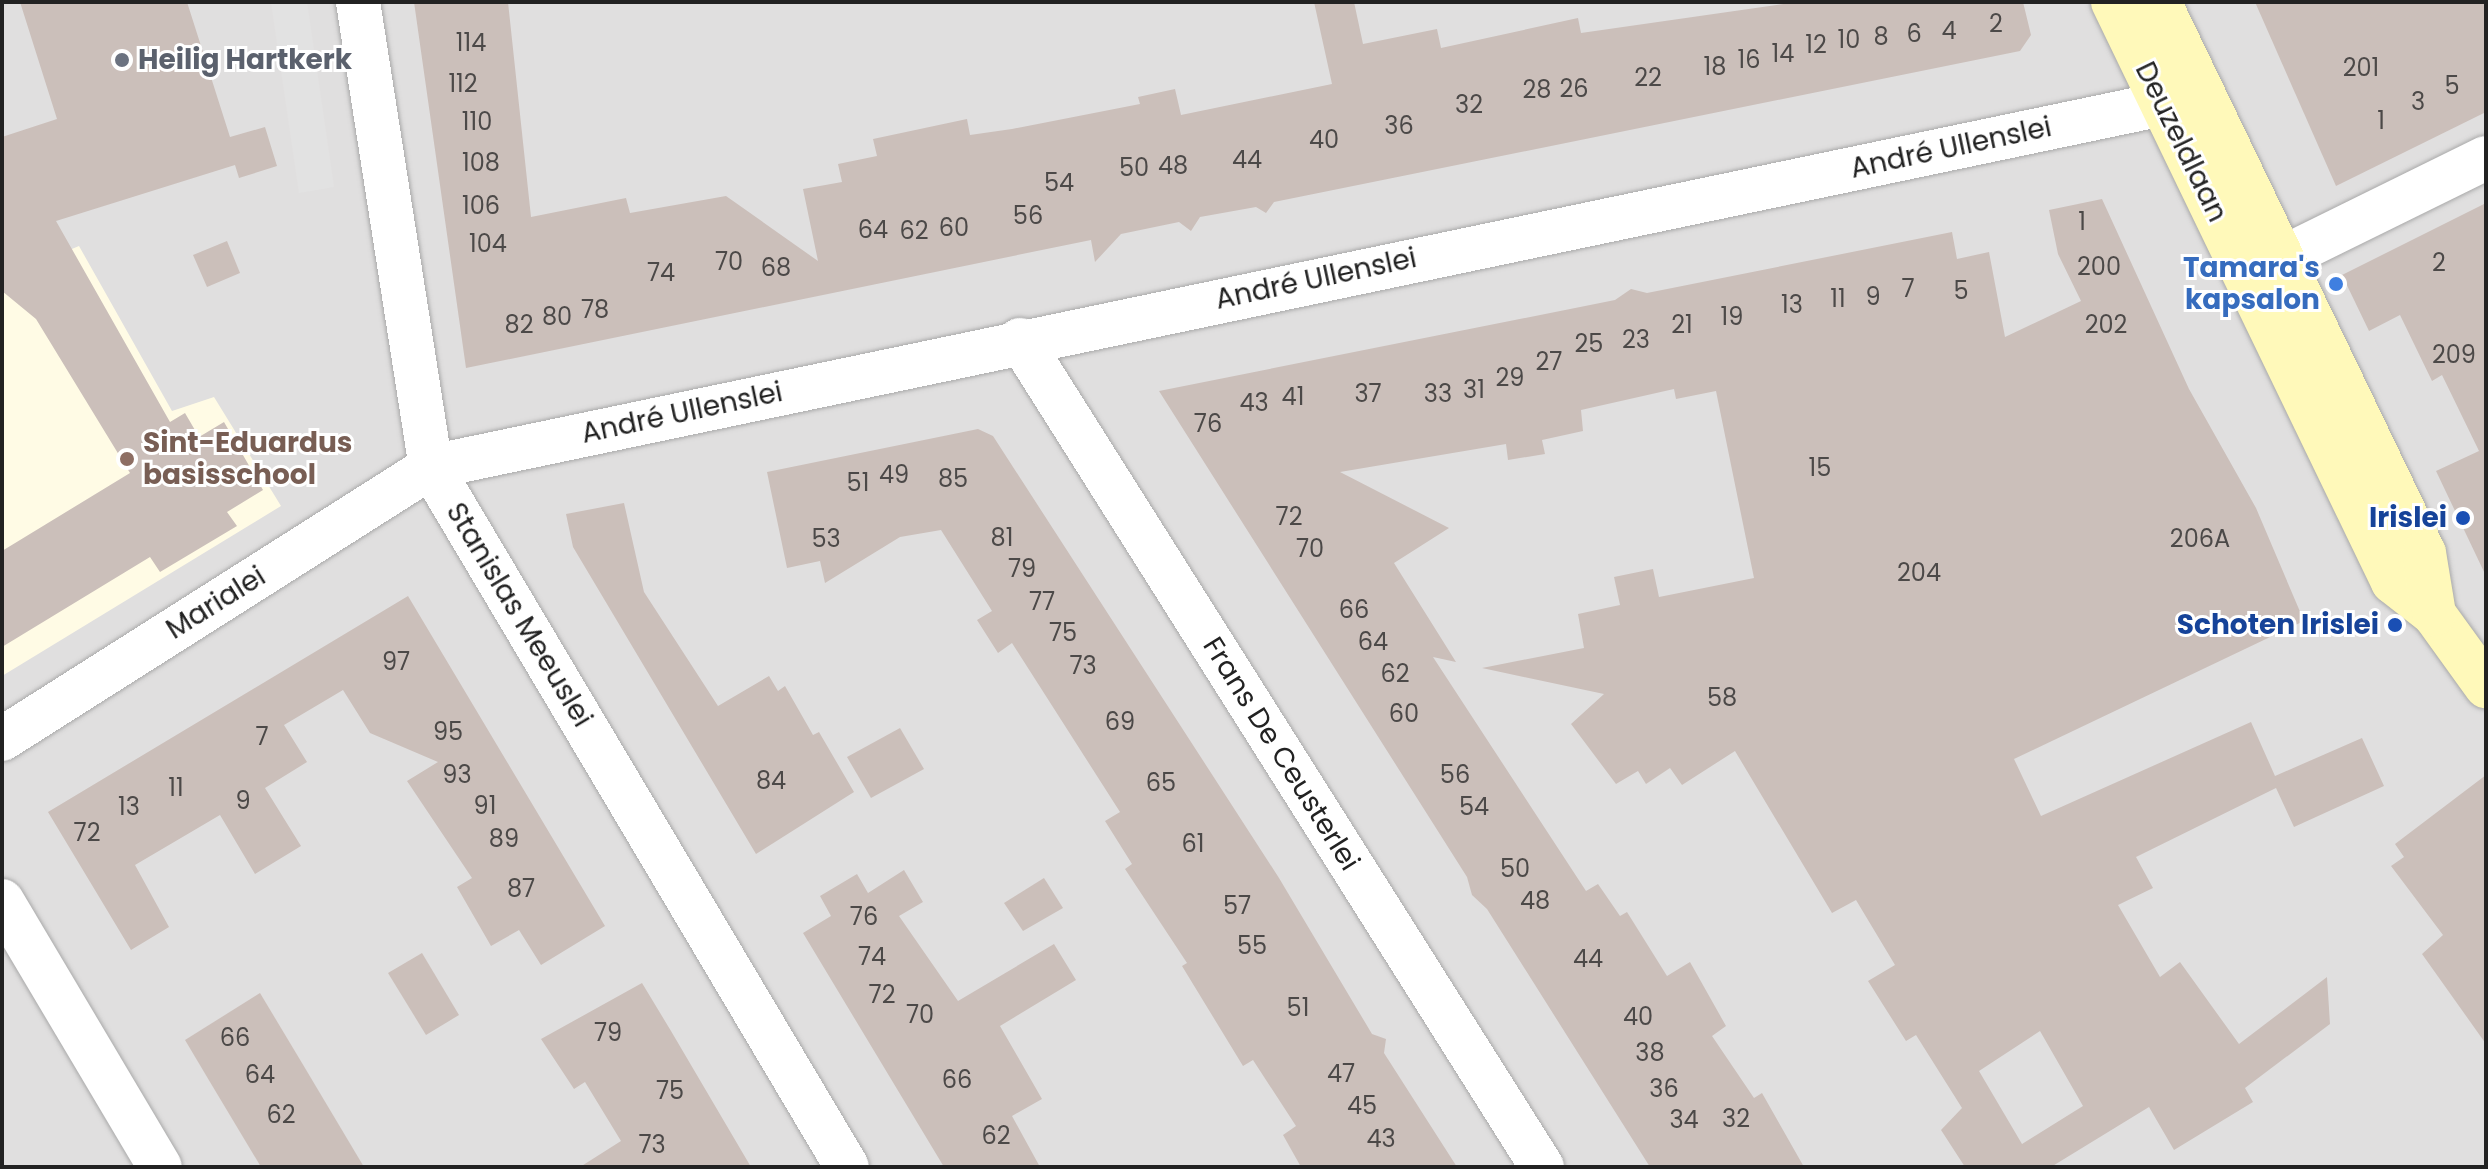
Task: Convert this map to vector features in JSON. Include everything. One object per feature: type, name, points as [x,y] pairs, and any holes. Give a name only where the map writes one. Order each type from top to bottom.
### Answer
[{"type":"street","name":"Stanislas Meeuslei","points":[[358,2],[431,467],[847,1167]]},
{"type":"street","name":"Deuzeldlaan","points":[[2113,2],[2182,97],[2265,266],[2393,582],[2434,614],[2486,686]]},
{"type":"street","name":"Deuzeldlaan","points":[[2159,2],[2182,97]]},
{"type":"street","name":"André Ullenslei","points":[[431,467],[1020,340],[2182,97]]},
{"type":"street","points":[[2265,266],[2486,158]]},
{"type":"street","name":"Frans De Ceusterlei","points":[[1020,340],[1542,1167]]},
{"type":"street","name":"Marialei","points":[[2,739],[431,467]]},
{"type":"street","points":[[2,901],[160,1167]]},
{"type":"shaded area","points":[[2,2],[2486,2],[2486,1167],[2,1167]]},
{"type":"shaded area","points":[[271,2],[307,2],[334,187],[299,193]]},
{"type":"shaded area","name":"Sint-Eduardus basisschool","points":[[79,246],[172,411],[214,397],[281,506],[2,676],[2,278]]},
{"type":"building","points":[[20,2],[187,2],[230,137],[265,127],[277,166],[239,178],[235,165],[56,221],[170,422],[185,413],[199,437],[224,422],[263,490],[227,512],[237,526],[160,572],[150,557],[2,647],[2,551],[130,473],[36,319],[2,291],[2,137],[57,119]]},
{"type":"building","points":[[414,2],[508,2],[531,217],[626,198],[630,213],[726,196],[818,261],[803,189],[842,182],[838,164],[877,156],[873,139],[967,119],[970,135],[1012,129],[1140,104],[1138,97],[1175,89],[1181,115],[1332,84],[1314,2],[1354,2],[1363,44],[1437,29],[1441,48],[1578,18],[1581,33],[1798,2],[2023,2],[2031,35],[2020,51],[1274,202],[1266,213],[1256,207],[1200,217],[1191,231],[1179,222],[1121,234],[1095,262],[1091,240],[466,368]]},
{"type":"building","points":[[2255,2],[2486,2],[2486,112],[2336,186]]},
{"type":"building","points":[[2102,199],[2189,389],[2256,508],[2304,621],[2014,759],[2041,816],[2251,722],[2275,776],[2362,738],[2384,786],[2294,827],[2276,788],[2136,857],[2153,888],[2118,905],[2160,977],[2180,962],[2239,1044],[2327,977],[2330,1024],[2245,1088],[2253,1102],[2174,1150],[2149,1107],[2051,1167],[1965,1167],[1941,1130],[1962,1108],[1916,1035],[1906,1041],[1868,981],[1895,965],[1856,900],[1832,913],[1735,751],[1682,785],[1670,768],[1646,784],[1638,771],[1616,784],[1571,724],[1604,694],[1482,668],[1584,648],[1578,614],[1620,605],[1614,577],[1653,569],[1659,597],[1754,578],[1716,391],[1676,399],[1674,389],[1581,410],[1583,431],[1542,440],[1545,454],[1508,460],[1506,444],[1340,472],[1449,528],[1394,563],[1456,662],[1433,657],[1586,891],[1598,884],[1620,916],[1627,912],[1667,976],[1690,962],[1726,1026],[1712,1036],[1754,1098],[1762,1093],[1804,1167],[1650,1167],[1487,909],[1472,895],[1467,877],[1159,391],[1615,300],[1631,289],[1647,293],[1952,232],[1957,259],[1989,252],[2005,337],[2081,301],[2058,254],[2049,210]],"holes":[[[2040,1031],[2083,1106],[2022,1144],[1979,1071]]]},
{"type":"building","points":[[2486,203],[2486,576],[2436,471],[2479,451],[2442,375],[2432,381],[2400,315],[2369,331],[2342,275]]},
{"type":"building","points":[[227,241],[240,273],[207,287],[193,255]]},
{"type":"building","points":[[978,429],[993,436],[1279,878],[1372,1034],[1386,1039],[1384,1053],[1457,1167],[1301,1167],[1283,1135],[1296,1126],[1253,1060],[1243,1066],[1182,966],[1187,963],[1125,869],[1132,864],[1105,821],[1120,812],[1012,643],[998,653],[977,620],[992,611],[941,530],[900,537],[825,583],[820,561],[787,568],[767,472]]},
{"type":"building","points":[[624,503],[644,592],[718,706],[769,676],[778,691],[785,686],[813,735],[819,732],[854,792],[756,854],[573,547],[566,514]]},
{"type":"building","points":[[408,596],[605,926],[541,965],[519,930],[491,946],[457,887],[472,878],[407,781],[438,762],[370,733],[343,690],[284,725],[307,762],[265,788],[301,846],[255,874],[220,815],[135,865],[169,927],[131,950],[48,812]]},
{"type":"building","points":[[900,728],[924,769],[871,798],[847,757]]},
{"type":"building","points":[[2486,775],[2486,1044],[2422,954],[2443,935],[2391,866],[2404,857],[2395,844]]},
{"type":"building","points":[[904,870],[923,902],[899,916],[958,1001],[1054,944],[1076,980],[1000,1026],[1042,1099],[1012,1116],[1040,1167],[944,1167],[803,933],[831,916],[820,896],[857,874],[868,893]]},
{"type":"building","points":[[1044,878],[1063,908],[1023,931],[1004,903]]},
{"type":"building","points":[[422,953],[459,1015],[426,1035],[388,973]]},
{"type":"building","points":[[642,983],[751,1167],[580,1167],[621,1141],[585,1082],[574,1089],[541,1039]]},
{"type":"building","points":[[260,993],[364,1167],[261,1167],[210,1082],[185,1040]]},
{"type":"place","name":"Heilig Hartkerk","points":[[122,60]]},
{"type":"place","name":"Tamara's kapsalon","points":[[2336,284]]},
{"type":"place","name":"Sint-Eduardus basisschool","points":[[127,459]]},
{"type":"place","name":"Irislei","points":[[2463,518]]},
{"type":"place","name":"Schoten Irislei","points":[[2395,625]]}]
